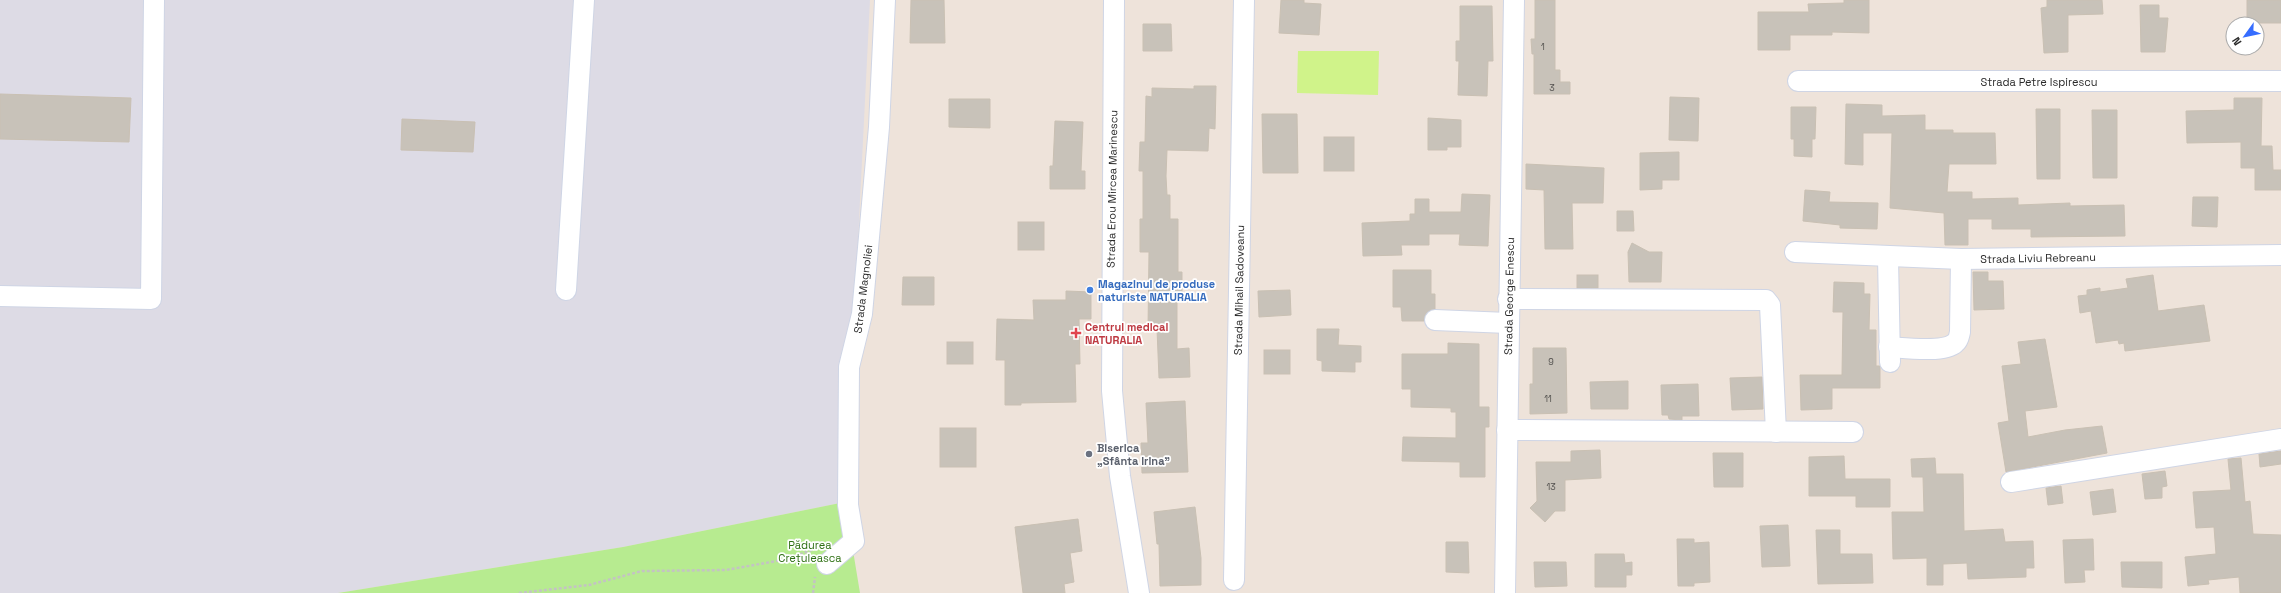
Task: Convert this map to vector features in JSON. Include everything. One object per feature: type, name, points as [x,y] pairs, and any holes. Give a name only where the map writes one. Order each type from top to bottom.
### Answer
[{"type":"street","points":[[0,296],[151,299],[154,0]]},
{"type":"street","points":[[566,290],[584,0]]},
{"type":"street","name":"Strada Magnoliei","points":[[823,555],[854,541],[848,505],[849,367],[862,314],[879,127],[885,0]]},
{"type":"street","name":"Strada Erou Mircea Marinescu","points":[[1114,0],[1112,392],[1120,476],[1139,593]]},
{"type":"street","name":"Strada Mihail Sadoveanu","points":[[1234,580],[1244,0]]},
{"type":"street","name":"Strada George Enescu","points":[[1506,593],[1508,299],[1514,0]]},
{"type":"street","name":"Strada Petre Ispirescu","points":[[1798,81],[2281,81]]},
{"type":"street","name":"Strada Liviu Rebreanu","points":[[1795,252],[1960,259],[2281,255]]},
{"type":"street","points":[[1888,257],[1890,354],[1943,349],[1954,345],[1958,340],[1960,332],[1960,259]]},
{"type":"street","points":[[1508,299],[1766,300],[1770,305],[1776,432]]},
{"type":"street","points":[[1435,320],[1508,322]]},
{"type":"street","points":[[1507,430],[1853,432]]},
{"type":"street","points":[[2011,482],[2281,439]]},
{"type":"path","points":[[519,593],[589,585],[642,571],[726,570],[788,559],[823,555]]},
{"type":"shaded area","points":[[0,0],[870,0],[845,502],[623,547],[338,593],[0,593]]},
{"type":"green space","points":[[1298,51],[1379,51],[1378,95],[1297,93]]},
{"type":"green space","name":"Pădurea Crețuleasca","points":[[845,502],[860,593],[338,593],[623,547]]},
{"type":"building","points":[[911,0],[944,0],[945,43],[910,43]]},
{"type":"building","points":[[1281,0],[1304,0],[1304,3],[1321,4],[1319,35],[1279,33]]},
{"type":"building","points":[[1535,0],[1555,0],[1555,70],[1560,70],[1560,82],[1570,82],[1570,94],[1534,94],[1534,54],[1532,54],[1531,39],[1535,39]]},
{"type":"building","points":[[1844,0],[1869,0],[1869,33],[1832,32],[1832,35],[1790,35],[1790,50],[1758,50],[1758,12],[1809,12],[1808,4],[1844,3]]},
{"type":"building","points":[[2047,0],[2102,0],[2103,14],[2068,15],[2068,52],[2044,53],[2041,8],[2047,7]]},
{"type":"building","points":[[2247,0],[2281,0],[2281,23],[2265,23],[2265,16],[2247,16]]},
{"type":"building","points":[[2140,5],[2159,5],[2159,18],[2168,18],[2165,52],[2141,52]]},
{"type":"building","points":[[1460,6],[1492,6],[1493,61],[1488,61],[1487,96],[1458,95],[1459,61],[1456,61],[1456,41],[1460,41]]},
{"type":"building","points":[[1143,24],[1171,24],[1172,51],[1143,51]]},
{"type":"building","points":[[1194,86],[1216,86],[1215,129],[1209,128],[1208,151],[1167,150],[1166,176],[1167,195],[1170,195],[1170,219],[1178,219],[1178,272],[1182,272],[1182,294],[1177,294],[1177,349],[1189,348],[1190,377],[1159,378],[1157,329],[1148,329],[1149,252],[1140,252],[1140,219],[1143,219],[1143,171],[1139,171],[1140,142],[1145,142],[1146,96],[1152,97],[1152,88],[1194,89]]},
{"type":"building","points":[[0,94],[131,98],[129,142],[0,139]]},
{"type":"building","points":[[1670,97],[1699,98],[1698,141],[1669,140]]},
{"type":"building","points":[[2234,98],[2262,98],[2261,146],[2272,146],[2273,170],[2281,170],[2281,190],[2255,190],[2255,168],[2241,168],[2241,142],[2187,143],[2186,111],[2234,110]]},
{"type":"building","points":[[949,99],[990,99],[990,128],[949,127]]},
{"type":"building","points":[[1846,104],[1882,105],[1882,116],[1925,115],[1925,130],[1953,130],[1953,133],[1995,133],[1996,164],[1949,164],[1947,192],[1972,192],[1972,199],[2018,198],[2018,205],[2070,203],[2070,206],[2124,205],[2125,236],[2031,237],[2031,229],[1992,229],[1992,219],[1968,219],[1968,245],[1945,245],[1944,213],[1890,208],[1892,133],[1863,133],[1863,165],[1845,164]]},
{"type":"building","points":[[1791,107],[1816,107],[1815,139],[1812,139],[1812,157],[1794,156],[1794,139],[1791,139]]},
{"type":"building","points":[[2036,109],[2060,109],[2060,179],[2037,179]]},
{"type":"building","points":[[2092,110],[2117,110],[2117,178],[2093,178]]},
{"type":"building","points":[[1262,114],[1297,114],[1298,173],[1263,173]]},
{"type":"building","points":[[1428,118],[1461,120],[1461,147],[1447,147],[1447,150],[1428,150]]},
{"type":"building","points":[[402,119],[475,122],[473,152],[401,150]]},
{"type":"building","points":[[1055,121],[1083,122],[1081,171],[1085,171],[1085,189],[1050,189],[1050,166],[1053,166]]},
{"type":"building","points":[[1324,137],[1354,137],[1354,171],[1324,171]]},
{"type":"building","points":[[1679,152],[1679,180],[1662,180],[1662,189],[1640,190],[1640,153]]},
{"type":"building","points":[[1526,164],[1604,168],[1603,203],[1572,203],[1573,249],[1545,249],[1544,190],[1526,189]]},
{"type":"building","points":[[1805,190],[1830,192],[1829,202],[1878,203],[1877,229],[1840,228],[1840,225],[1803,221]]},
{"type":"building","points":[[1462,194],[1490,195],[1488,246],[1459,245],[1460,234],[1429,234],[1429,245],[1401,245],[1402,255],[1363,256],[1362,223],[1410,221],[1410,214],[1415,214],[1415,199],[1429,199],[1429,212],[1461,212]]},
{"type":"building","points":[[2193,197],[2218,197],[2217,227],[2192,226]]},
{"type":"building","points":[[1617,211],[1633,211],[1634,231],[1617,231]]},
{"type":"building","points":[[1018,222],[1044,222],[1044,250],[1018,250]]},
{"type":"building","points":[[1632,243],[1649,252],[1662,252],[1661,282],[1629,282],[1628,252]]},
{"type":"building","points":[[1393,270],[1431,270],[1431,294],[1435,294],[1435,309],[1426,314],[1424,321],[1402,321],[1401,307],[1393,307]]},
{"type":"building","points":[[1973,272],[1988,272],[1988,281],[2003,281],[2004,309],[1974,310]]},
{"type":"building","points":[[1577,275],[1598,275],[1598,288],[1577,288]]},
{"type":"building","points":[[2153,275],[2158,311],[2204,305],[2210,341],[2125,351],[2124,343],[2119,344],[2118,340],[2096,343],[2091,311],[2080,313],[2078,296],[2087,295],[2087,290],[2100,288],[2100,292],[2128,288],[2126,279]]},
{"type":"building","points":[[903,277],[934,277],[934,305],[902,305]]},
{"type":"building","points":[[1834,282],[1864,283],[1864,294],[1870,294],[1869,330],[1876,330],[1876,366],[1880,366],[1880,388],[1832,388],[1832,409],[1801,410],[1800,375],[1842,375],[1843,312],[1833,312]]},
{"type":"building","points":[[1290,290],[1291,315],[1259,317],[1258,291]]},
{"type":"building","points":[[1066,291],[1091,292],[1091,319],[1079,319],[1080,364],[1075,364],[1076,402],[1021,403],[1021,405],[1005,405],[1005,360],[996,360],[997,319],[1034,320],[1033,300],[1066,300]]},
{"type":"building","points":[[1317,329],[1339,329],[1338,345],[1361,346],[1361,362],[1355,362],[1355,372],[1322,371],[1322,361],[1317,360]]},
{"type":"building","points":[[2045,339],[2057,407],[2025,411],[2028,437],[2065,430],[2102,426],[2107,453],[2006,472],[1998,423],[2009,421],[2002,366],[2021,364],[2018,342]]},
{"type":"building","points":[[947,342],[973,342],[973,364],[947,364]]},
{"type":"building","points":[[1448,343],[1479,344],[1479,407],[1489,407],[1489,427],[1485,427],[1485,477],[1460,477],[1460,462],[1402,461],[1403,437],[1456,438],[1456,412],[1451,412],[1451,408],[1411,407],[1411,389],[1402,389],[1402,354],[1448,354]]},
{"type":"building","points":[[1533,348],[1566,348],[1567,413],[1530,414],[1530,384],[1533,384]]},
{"type":"building","points":[[1264,350],[1290,350],[1290,374],[1264,374]]},
{"type":"building","points":[[1762,377],[1763,409],[1732,410],[1730,378]]},
{"type":"building","points":[[1628,381],[1628,409],[1591,409],[1590,382]]},
{"type":"building","points":[[1698,384],[1699,416],[1682,416],[1682,420],[1669,419],[1668,415],[1662,415],[1661,385]]},
{"type":"building","points":[[1185,401],[1188,472],[1142,473],[1141,443],[1148,443],[1146,403]]},
{"type":"building","points":[[940,428],[976,428],[976,467],[940,467]]},
{"type":"building","points":[[1600,450],[1601,478],[1565,480],[1565,511],[1555,511],[1545,522],[1530,508],[1537,501],[1536,462],[1571,462],[1571,451]]},
{"type":"building","points":[[2281,451],[2281,464],[2260,467],[2259,454]]},
{"type":"building","points":[[1713,453],[1743,453],[1743,487],[1714,487]]},
{"type":"building","points":[[1844,456],[1845,479],[1890,479],[1890,507],[1856,507],[1856,496],[1809,496],[1809,457]]},
{"type":"building","points":[[1935,458],[1936,474],[1963,474],[1964,531],[2003,529],[2005,542],[2033,541],[2034,568],[2026,568],[2026,577],[1968,579],[1967,563],[1943,564],[1943,585],[1927,585],[1927,558],[1893,559],[1892,512],[1924,512],[1923,477],[1912,477],[1911,459]]},
{"type":"building","points":[[2241,458],[2245,502],[2250,501],[2253,534],[2281,535],[2281,593],[2240,593],[2239,577],[2208,580],[2209,584],[2188,586],[2185,557],[2216,554],[2214,527],[2196,528],[2193,492],[2231,490],[2228,459]]},
{"type":"building","points":[[2165,471],[2167,486],[2162,487],[2162,498],[2145,499],[2142,474]]},
{"type":"building","points":[[2061,486],[2063,503],[2048,505],[2046,488]]},
{"type":"building","points":[[2113,489],[2116,512],[2093,515],[2090,492]]},
{"type":"building","points":[[1195,507],[1201,558],[1201,585],[1160,586],[1159,544],[1157,544],[1154,512]]},
{"type":"building","points":[[1078,519],[1082,551],[1070,553],[1074,582],[1064,584],[1065,593],[1023,593],[1015,527]]},
{"type":"building","points":[[1788,525],[1790,566],[1762,567],[1760,526]]},
{"type":"building","points":[[1816,530],[1840,530],[1840,554],[1872,554],[1873,583],[1818,584]]},
{"type":"building","points":[[1677,539],[1694,539],[1694,543],[1709,542],[1710,582],[1694,583],[1694,586],[1678,586]]},
{"type":"building","points":[[2093,539],[2094,570],[2084,570],[2085,582],[2065,583],[2063,540]]},
{"type":"building","points":[[1446,542],[1468,542],[1469,573],[1446,572]]},
{"type":"building","points":[[1595,554],[1624,554],[1625,563],[1632,562],[1632,575],[1626,575],[1626,587],[1595,587]]},
{"type":"building","points":[[1534,562],[1566,562],[1567,586],[1535,587]]},
{"type":"building","points":[[2121,562],[2162,562],[2162,588],[2122,587]]},
{"type":"place","name":"Magazinul de produse naturiste NATURALIA","points":[[1090,290]]},
{"type":"place","name":"Centrul medical NATURALIA","points":[[1076,333]]},
{"type":"place","name":"Biserica „Sfânta Irina”","points":[[1089,454]]}]
